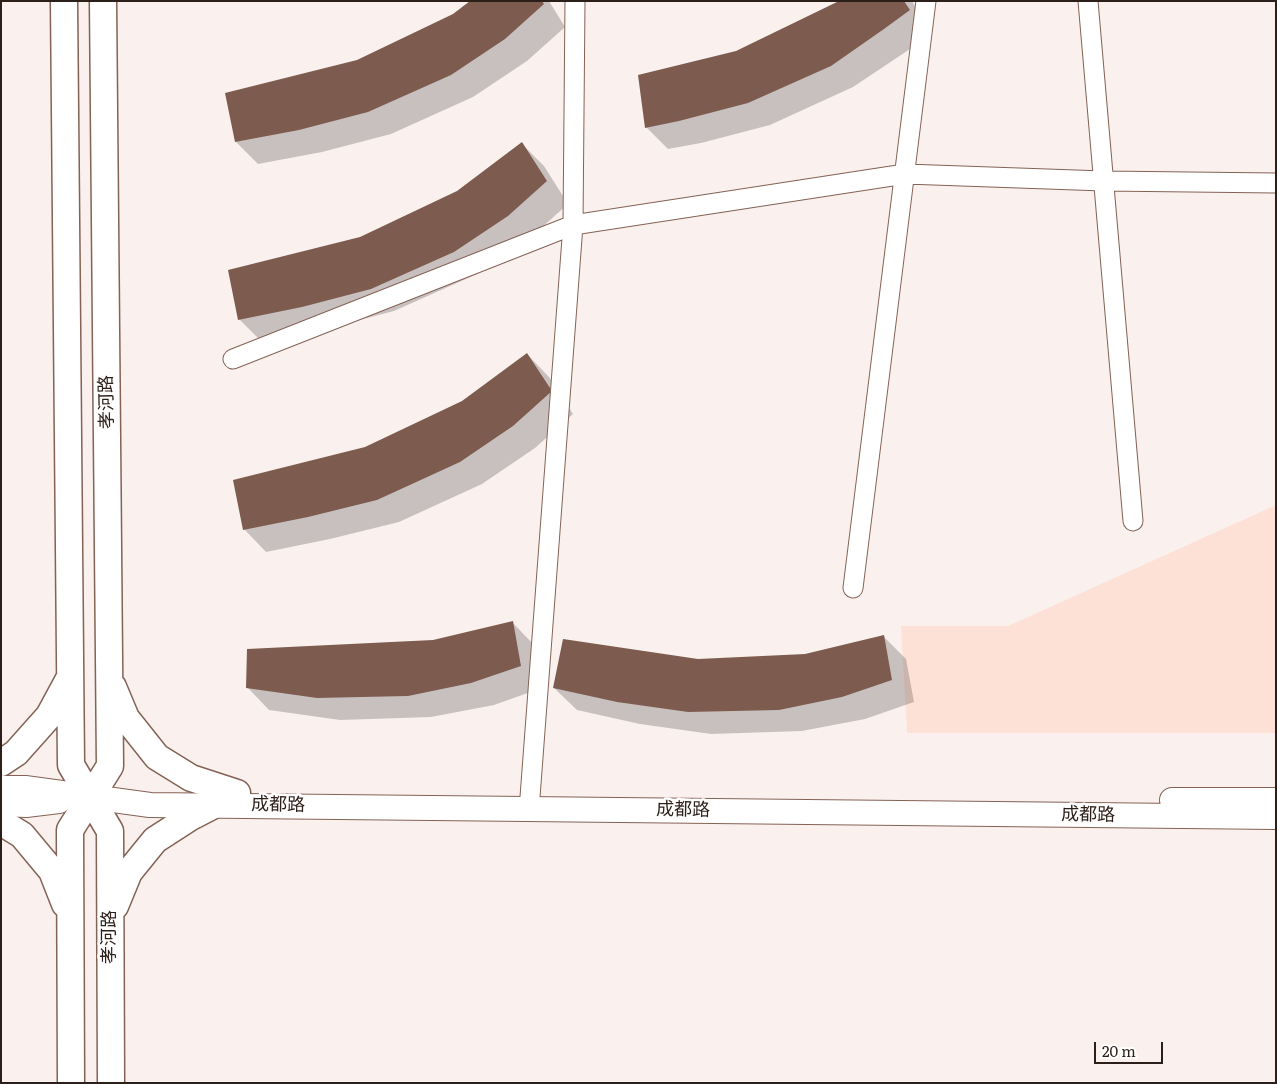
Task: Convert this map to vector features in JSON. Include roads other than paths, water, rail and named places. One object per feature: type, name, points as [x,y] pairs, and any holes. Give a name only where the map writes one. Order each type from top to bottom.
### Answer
[{"type":"main road","name":"孝河路","points":[[64,1],[71,765],[110,831],[111,1083]]},
{"type":"main road","name":"孝河路","points":[[71,1083],[70,830],[110,766],[104,1]]},
{"type":"main road","points":[[1,763],[16,753],[49,716],[70,679]]},
{"type":"main road","points":[[110,680],[126,718],[157,757],[227,799]]},
{"type":"main road","points":[[110,921],[129,872],[155,840],[189,818],[227,799]]},
{"type":"main road","points":[[1,822],[22,835],[52,871],[70,917]]},
{"type":"street","points":[[530,797],[572,225],[575,1]]},
{"type":"street","points":[[853,588],[926,1]]},
{"type":"street","points":[[1088,1],[1133,521]]},
{"type":"street","points":[[233,358],[572,225],[905,174],[1104,181],[1276,183]]},
{"type":"street","name":"成都路","points":[[1,788],[25,788],[90,796]]},
{"type":"street","name":"成都路","points":[[1,804],[26,805],[151,790],[227,799],[1276,817]]},
{"type":"street","name":"成都路","points":[[227,799],[530,797],[1276,800]]}]
